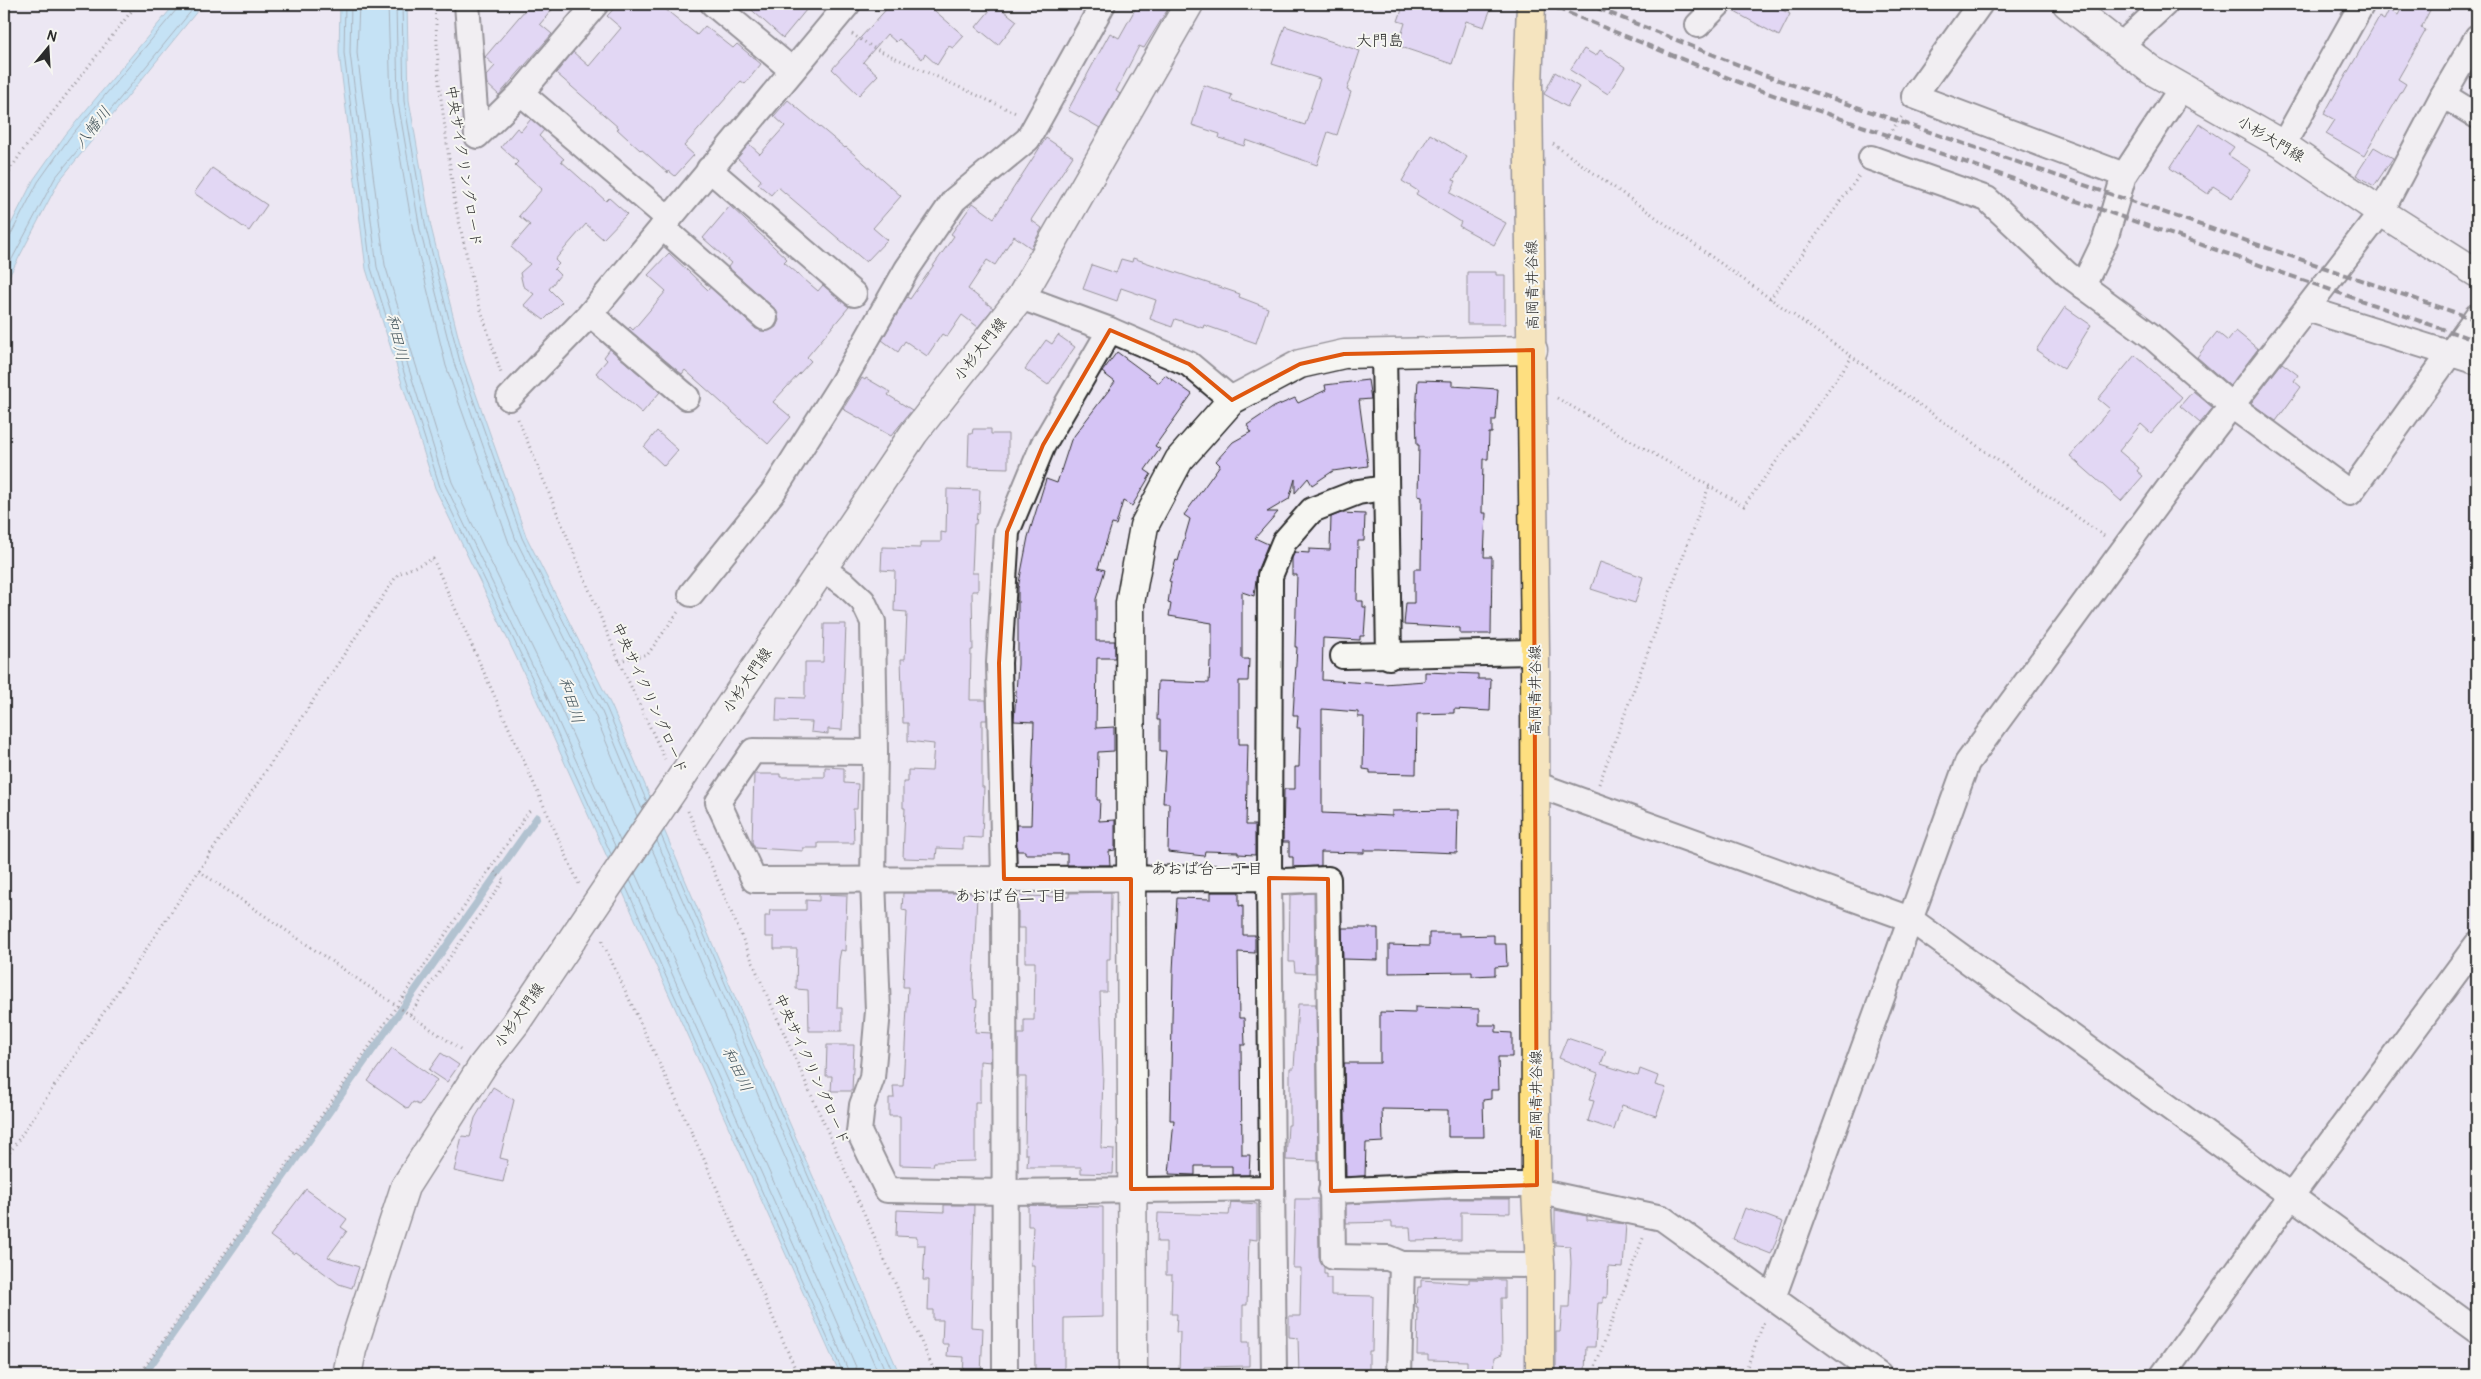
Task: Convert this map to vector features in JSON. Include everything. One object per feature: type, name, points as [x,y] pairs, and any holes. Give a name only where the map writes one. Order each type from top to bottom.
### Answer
[{"type":"main road","name":"小杉大門線","points":[[348,1375],[352,1350],[405,1187],[483,1066],[515,1024],[593,905],[914,433],[1021,297],[1189,4]]},
{"type":"main road","name":"高岡青井谷線","points":[[1531,4],[1528,86],[1533,350],[1536,1188],[1540,1265],[1540,1375]]},
{"type":"main road","name":"小杉大門線","points":[[2066,4],[2151,70],[2283,144],[2381,212],[2477,273]]},
{"type":"main road","points":[[1133,1375],[1130,1189],[1130,603],[1144,526],[1178,460],[1232,400],[1300,364],[1344,354],[1533,350]]},
{"type":"street","points":[[467,4],[477,136],[521,93],[596,4]]},
{"type":"street","points":[[713,4],[792,70]]},
{"type":"street","points":[[509,398],[590,314],[848,4]]},
{"type":"street","points":[[691,594],[773,492],[842,382],[907,269],[954,200],[1014,153],[1028,139],[1103,4]]},
{"type":"street","points":[[1698,25],[1719,4]]},
{"type":"street","points":[[1980,4],[1914,96],[2124,175]]},
{"type":"street","points":[[2120,46],[2165,4]]},
{"type":"street","points":[[2283,144],[2362,4]]},
{"type":"street","points":[[1773,1298],[1967,763],[2123,550],[2381,212],[2443,95],[2477,37]]},
{"type":"street","points":[[2083,286],[2105,240],[2124,175],[2182,87]]},
{"type":"street","points":[[521,93],[665,222],[765,318]]},
{"type":"street","points":[[2443,95],[2477,116]]},
{"type":"street","points":[[1872,158],[1987,199],[2067,274],[2150,335],[2232,406],[2350,493],[2477,316]]},
{"type":"street","points":[[709,169],[854,294]]},
{"type":"street","points":[[1021,297],[1110,330],[1189,364],[1232,400]]},
{"type":"street","points":[[2307,309],[2477,362]]},
{"type":"street","points":[[590,314],[687,398]]},
{"type":"street","points":[[1005,1375],[1004,879],[999,663],[1007,532],[1043,445],[1110,330]]},
{"type":"street","points":[[1384,352],[1389,657]]},
{"type":"street","points":[[1274,1375],[1269,878],[1270,576],[1284,542],[1312,510],[1358,492],[1385,488]]},
{"type":"street","points":[[822,569],[845,584],[862,601],[873,622],[876,752],[873,880],[878,1011],[872,1078],[862,1105],[859,1132],[888,1190],[1006,1192],[1272,1188]]},
{"type":"street","points":[[1343,656],[1389,657],[1535,652]]},
{"type":"street","points":[[876,752],[753,751],[718,802],[754,880],[1269,878],[1284,881],[1328,879],[1331,1191],[1334,1257],[1388,1258],[1402,1264],[1540,1265]]},
{"type":"street","points":[[1535,784],[1910,919],[2477,1330]]},
{"type":"street","points":[[2163,1375],[2292,1195],[2477,944]]},
{"type":"street","points":[[1331,1191],[1456,1185],[1536,1188],[1662,1218],[1879,1375]]},
{"type":"street","points":[[1399,1375],[1402,1264]]},
{"type":"path","points":[[4,180],[21,154],[137,4]]},
{"type":"path","name":"中央サイクリングロード","points":[[435,4],[439,83],[455,204],[474,288],[509,398],[619,661],[676,783],[762,984],[936,1375]]},
{"type":"path","points":[[833,22],[874,48],[1037,122]]},
{"type":"path","points":[[1770,299],[1917,97]]},
{"type":"path","points":[[1529,136],[1551,143],[2123,550]]},
{"type":"path","points":[[1533,390],[1566,402],[1744,506],[1852,358]]},
{"type":"path","points":[[1592,804],[1708,486]]},
{"type":"path","points":[[4,1161],[398,574],[433,559],[584,893],[593,905],[798,1375]]},
{"type":"path","points":[[619,661],[648,654],[691,594]]},
{"type":"path","points":[[139,1375],[398,1006],[530,810]]},
{"type":"path","points":[[410,1014],[504,880],[490,869]]},
{"type":"path","points":[[199,871],[410,1014],[483,1066]]},
{"type":"path","points":[[1592,1375],[1650,1216]]},
{"type":"path","points":[[1744,1375],[1773,1298]]},
{"type":"highlighted area","points":[[1110,330],[1189,364],[1232,400],[1300,364],[1344,354],[1533,350],[1537,1185],[1331,1191],[1328,879],[1269,878],[1272,1188],[1131,1189],[1131,879],[1004,879],[999,663],[1007,532],[1043,445]]},
{"type":"water","name":"八幡川","points":[[175,4],[203,4],[59,181],[4,286],[4,238],[34,179],[66,134]]},
{"type":"water","name":"和田川","points":[[340,4],[407,4],[409,100],[431,227],[464,360],[526,536],[612,707],[751,1035],[900,1375],[840,1375],[532,690],[435,488],[366,269],[339,53]]},
{"type":"building","points":[[530,4],[557,4],[540,24],[552,34],[499,95],[487,84],[486,76],[495,66],[485,57]]},
{"type":"building","points":[[618,4],[659,4],[697,35],[705,26],[733,48],[737,44],[761,64],[745,84],[741,81],[684,146],[694,155],[675,176],[669,171],[668,173],[640,150],[617,129],[619,128],[556,73],[573,52],[589,66],[621,28],[607,16]]},
{"type":"building","points":[[745,4],[811,4],[783,38]]},
{"type":"building","points":[[891,4],[927,4],[964,36],[953,48],[949,46],[937,65],[925,54],[922,59],[899,39],[896,42],[887,34],[863,62],[878,75],[859,95],[832,69]]},
{"type":"building","points":[[995,4],[1017,21],[998,45],[976,27]]},
{"type":"building","points":[[1138,4],[1171,4],[1144,48],[1139,46],[1116,91],[1120,94],[1100,128],[1068,110],[1110,33],[1119,38]]},
{"type":"building","points":[[1404,4],[1477,4],[1491,8],[1484,27],[1466,21],[1452,64],[1398,46],[1405,23],[1398,21]]},
{"type":"building","points":[[1732,4],[1771,4],[1790,14],[1779,36],[1731,10]]},
{"type":"building","points":[[2404,4],[2433,4],[2421,28],[2426,30],[2398,79],[2406,84],[2364,156],[2326,134],[2335,120],[2324,114],[2379,17],[2384,20],[2389,10],[2398,15]]},
{"type":"building","points":[[1285,26],[1360,51],[1347,90],[1351,92],[1337,135],[1328,132],[1317,165],[1246,140],[1244,146],[1219,138],[1220,134],[1192,125],[1204,85],[1232,95],[1230,100],[1305,125],[1320,79],[1272,64]]},
{"type":"building","points":[[1584,49],[1596,56],[1600,50],[1625,67],[1608,94],[1570,70]]},
{"type":"building","points":[[1555,72],[1579,87],[1567,107],[1544,94]]},
{"type":"building","points":[[788,100],[846,147],[901,196],[873,228],[887,240],[866,262],[778,187],[771,195],[758,184],[761,180],[737,158],[749,144],[760,154],[785,126],[774,116]]},
{"type":"building","points":[[531,119],[544,130],[539,136],[564,159],[561,161],[606,201],[609,198],[627,214],[603,239],[586,224],[555,260],[559,264],[554,269],[560,275],[549,289],[562,302],[544,320],[524,305],[534,294],[523,286],[520,273],[530,264],[511,247],[530,225],[519,216],[542,189],[515,165],[518,162],[501,147],[517,128],[521,131]]},
{"type":"building","points":[[2199,124],[2234,147],[2228,155],[2251,170],[2232,198],[2213,186],[2208,194],[2170,168]]},
{"type":"building","points":[[1430,134],[1467,157],[1453,180],[1456,181],[1450,193],[1506,223],[1494,245],[1459,226],[1461,222],[1416,194],[1418,191],[1402,181]]},
{"type":"building","points":[[1046,138],[1073,156],[1031,220],[1042,228],[1031,248],[1014,236],[995,265],[987,260],[968,289],[993,308],[978,327],[962,315],[947,337],[942,334],[927,356],[905,341],[898,352],[882,340],[907,297],[910,299],[954,236],[951,234],[973,203],[994,218]]},
{"type":"building","points":[[2374,147],[2393,158],[2374,186],[2356,175]]},
{"type":"building","points":[[212,168],[267,205],[249,231],[194,193]]},
{"type":"building","points":[[730,206],[787,259],[784,262],[818,291],[823,285],[849,307],[807,357],[811,361],[773,402],[791,417],[768,444],[685,370],[682,374],[628,329],[630,327],[633,330],[666,291],[648,275],[669,253],[708,290],[710,287],[756,329],[769,331],[776,327],[779,320],[774,308],[728,267],[731,263],[703,238]]},
{"type":"building","points":[[1133,258],[1240,294],[1239,297],[1268,308],[1256,343],[1204,325],[1203,328],[1175,319],[1172,327],[1150,319],[1156,300],[1121,288],[1117,301],[1083,289],[1092,265],[1116,273],[1121,259],[1132,262]]},
{"type":"building","points":[[1467,272],[1496,272],[1496,275],[1505,275],[1505,324],[1467,324]]},
{"type":"building","points":[[2065,307],[2091,325],[2064,369],[2036,350]]},
{"type":"building","points":[[2236,331],[2258,349],[2230,386],[2197,357],[2217,332],[2228,341]]},
{"type":"building","points":[[1058,335],[1075,347],[1048,385],[1025,369],[1046,340],[1052,344]]},
{"type":"building","points":[[610,349],[660,392],[642,413],[596,373],[607,360],[604,357]]},
{"type":"building","points":[[1117,352],[1159,383],[1165,375],[1192,394],[1155,446],[1160,449],[1145,470],[1151,474],[1132,506],[1123,501],[1116,525],[1112,524],[1098,568],[1105,570],[1096,599],[1096,641],[1115,641],[1115,658],[1097,658],[1096,728],[1114,727],[1114,751],[1098,752],[1097,800],[1100,800],[1099,821],[1115,820],[1115,850],[1109,851],[1110,865],[1067,865],[1067,854],[1025,854],[1025,851],[1017,851],[1016,825],[1031,825],[1034,722],[1014,721],[1018,664],[1018,588],[1028,537],[1046,479],[1057,483],[1071,440],[1115,382],[1102,372]]},
{"type":"building","points":[[2135,355],[2182,397],[2151,433],[2141,424],[2119,451],[2139,468],[2137,471],[2143,476],[2121,501],[2070,456],[2110,409],[2098,399]]},
{"type":"building","points":[[2282,363],[2298,375],[2294,381],[2301,387],[2276,421],[2251,403]]},
{"type":"building","points":[[862,378],[865,380],[866,378],[890,392],[888,395],[912,410],[891,436],[843,409]]},
{"type":"building","points":[[1368,380],[1371,399],[1359,400],[1368,466],[1333,471],[1312,485],[1308,478],[1295,493],[1295,479],[1289,499],[1267,512],[1278,512],[1255,538],[1268,544],[1257,571],[1254,596],[1242,592],[1242,659],[1249,659],[1248,681],[1239,681],[1239,744],[1248,744],[1246,825],[1255,825],[1255,855],[1238,854],[1238,852],[1205,851],[1204,856],[1168,852],[1169,803],[1163,803],[1166,751],[1160,751],[1160,720],[1157,720],[1158,681],[1209,683],[1210,661],[1212,661],[1212,623],[1169,616],[1171,604],[1168,603],[1171,582],[1169,581],[1176,560],[1178,561],[1190,519],[1184,515],[1220,465],[1216,461],[1233,442],[1251,432],[1247,425],[1274,407],[1295,398],[1298,403],[1326,390],[1325,385]]},
{"type":"building","points":[[1418,380],[1452,381],[1452,386],[1498,389],[1496,420],[1492,420],[1492,433],[1489,433],[1488,459],[1483,459],[1482,513],[1486,513],[1484,557],[1492,557],[1491,634],[1460,634],[1460,628],[1404,625],[1406,603],[1414,603],[1414,569],[1421,569],[1422,497],[1418,496],[1419,445],[1417,445],[1416,413]]},
{"type":"building","points":[[2193,391],[2213,408],[2200,423],[2180,406]]},
{"type":"building","points":[[973,429],[991,429],[991,434],[1008,434],[1008,468],[968,467],[969,434],[972,434]]},
{"type":"building","points":[[657,431],[678,450],[664,466],[644,447]]},
{"type":"building","points":[[947,489],[980,490],[979,513],[977,513],[976,524],[974,524],[972,573],[978,573],[978,591],[972,591],[973,650],[971,650],[970,700],[986,700],[987,720],[982,720],[982,787],[984,787],[982,838],[963,837],[963,849],[937,848],[936,859],[903,858],[905,808],[903,808],[903,782],[908,782],[908,770],[932,771],[934,744],[908,741],[908,723],[903,723],[901,659],[905,659],[907,612],[894,611],[895,571],[881,570],[882,547],[920,548],[920,542],[941,542],[941,532],[946,533]]},
{"type":"building","points":[[1341,513],[1365,514],[1364,541],[1358,541],[1357,601],[1363,601],[1363,607],[1366,607],[1364,636],[1360,636],[1360,640],[1323,638],[1322,680],[1383,684],[1425,681],[1425,672],[1478,674],[1478,679],[1491,679],[1490,711],[1454,709],[1454,713],[1417,714],[1416,774],[1370,773],[1370,770],[1363,769],[1364,717],[1358,717],[1358,712],[1322,709],[1322,813],[1392,816],[1392,811],[1458,810],[1457,853],[1381,850],[1364,850],[1364,853],[1321,852],[1321,866],[1293,867],[1293,857],[1289,857],[1289,842],[1283,842],[1284,789],[1295,789],[1295,767],[1299,767],[1300,728],[1297,728],[1298,715],[1293,715],[1297,647],[1295,647],[1297,575],[1292,575],[1292,558],[1295,552],[1309,553],[1309,549],[1330,550],[1331,517]]},
{"type":"building","points":[[1600,562],[1643,577],[1635,603],[1591,589]]},
{"type":"building","points":[[824,624],[846,624],[842,730],[828,729],[828,734],[811,732],[812,722],[776,721],[777,697],[805,698],[805,662],[823,662]]},
{"type":"building","points":[[825,767],[844,768],[844,783],[858,784],[857,809],[853,809],[854,843],[818,843],[818,848],[803,848],[803,851],[755,848],[752,842],[754,774],[780,774],[780,777],[825,777]]},
{"type":"building","points":[[1111,892],[1110,959],[1107,959],[1107,992],[1100,992],[1103,1071],[1101,1148],[1114,1149],[1113,1174],[1081,1173],[1081,1167],[1027,1167],[1028,1154],[1025,1154],[1026,1077],[1018,1077],[1018,1034],[1024,1034],[1024,1020],[1034,1020],[1035,962],[1025,962],[1025,928],[1018,928],[1018,896],[1069,897],[1069,893]]},
{"type":"building","points":[[1211,892],[1239,892],[1239,906],[1243,905],[1243,935],[1255,935],[1255,953],[1238,952],[1239,1018],[1244,1018],[1245,1045],[1241,1045],[1242,1155],[1250,1155],[1249,1175],[1232,1175],[1232,1166],[1195,1166],[1195,1175],[1169,1174],[1174,1120],[1170,1120],[1173,971],[1177,898],[1211,899]]},
{"type":"building","points":[[903,893],[972,893],[972,895],[977,895],[973,983],[974,999],[977,1000],[975,1032],[991,1033],[991,1062],[980,1061],[980,1102],[975,1102],[975,1161],[934,1162],[933,1166],[900,1165],[900,1116],[889,1116],[889,1098],[894,1098],[893,1086],[903,1086],[908,987],[903,987],[907,911],[902,910]]},
{"type":"building","points":[[1314,893],[1315,973],[1295,972],[1294,962],[1289,962],[1290,895]]},
{"type":"building","points":[[819,894],[847,895],[845,951],[841,950],[839,960],[837,1008],[842,1008],[842,1031],[809,1031],[808,990],[796,989],[797,949],[774,949],[774,937],[765,937],[765,916],[769,916],[770,910],[806,910],[806,900],[819,901]]},
{"type":"building","points":[[1342,928],[1378,928],[1378,960],[1343,959]]},
{"type":"building","points":[[1429,933],[1459,933],[1459,936],[1494,935],[1494,944],[1506,944],[1507,966],[1495,967],[1495,975],[1472,976],[1472,972],[1389,973],[1389,945],[1429,946]]},
{"type":"building","points":[[1298,1004],[1316,1004],[1318,1161],[1286,1160],[1288,1125],[1290,1125],[1290,1068],[1294,1068]]},
{"type":"building","points":[[1415,1007],[1479,1009],[1479,1025],[1496,1025],[1496,1032],[1512,1033],[1512,1057],[1498,1057],[1499,1090],[1491,1090],[1491,1099],[1483,1100],[1484,1137],[1448,1137],[1448,1110],[1382,1109],[1383,1142],[1366,1143],[1365,1176],[1346,1177],[1344,1063],[1380,1063],[1380,1012],[1415,1013]]},
{"type":"building","points":[[1567,1038],[1606,1051],[1601,1064],[1638,1076],[1640,1069],[1658,1076],[1655,1085],[1666,1088],[1656,1116],[1622,1105],[1614,1130],[1588,1121],[1594,1101],[1589,1100],[1598,1073],[1559,1058]]},
{"type":"building","points":[[827,1045],[854,1045],[852,1091],[831,1091],[832,1076],[826,1076]]},
{"type":"building","points":[[392,1048],[437,1080],[419,1105],[413,1102],[408,1109],[368,1081]]},
{"type":"building","points":[[441,1053],[459,1065],[447,1082],[429,1070]]},
{"type":"building","points":[[493,1087],[514,1100],[500,1158],[508,1160],[503,1182],[454,1171],[462,1136],[470,1137],[475,1118]]},
{"type":"building","points":[[306,1189],[347,1219],[341,1227],[347,1231],[328,1257],[359,1267],[352,1288],[339,1284],[296,1252],[294,1254],[270,1236]]},
{"type":"building","points":[[1295,1199],[1318,1199],[1319,1257],[1324,1267],[1324,1274],[1327,1274],[1327,1278],[1331,1278],[1331,1295],[1373,1296],[1372,1351],[1369,1351],[1369,1375],[1299,1375],[1298,1338],[1289,1337],[1289,1316],[1300,1316],[1301,1268],[1293,1268]]},
{"type":"building","points":[[1456,1199],[1510,1199],[1510,1213],[1461,1212],[1461,1240],[1411,1241],[1410,1227],[1392,1227],[1392,1222],[1346,1223],[1346,1204]]},
{"type":"building","points":[[1231,1202],[1257,1204],[1257,1240],[1249,1239],[1247,1305],[1243,1305],[1243,1342],[1249,1342],[1249,1366],[1204,1367],[1204,1375],[1179,1374],[1180,1332],[1176,1332],[1177,1314],[1171,1314],[1172,1275],[1166,1275],[1166,1242],[1157,1242],[1158,1213],[1229,1215]]},
{"type":"building","points":[[944,1205],[974,1205],[971,1327],[983,1328],[981,1375],[963,1375],[964,1357],[947,1356],[948,1344],[942,1344],[943,1320],[933,1320],[933,1310],[928,1310],[929,1280],[923,1280],[925,1245],[917,1245],[917,1237],[896,1236],[897,1210],[944,1212]]},
{"type":"building","points":[[1028,1205],[1103,1207],[1103,1317],[1064,1318],[1064,1375],[1035,1375],[1034,1265],[1031,1265],[1033,1226],[1028,1226]]},
{"type":"building","points":[[1745,1208],[1783,1222],[1771,1254],[1733,1239]]},
{"type":"building","points":[[1555,1210],[1587,1216],[1587,1220],[1626,1224],[1623,1268],[1608,1267],[1607,1298],[1603,1297],[1603,1303],[1598,1303],[1595,1347],[1586,1347],[1585,1373],[1578,1373],[1578,1375],[1556,1375],[1556,1332],[1560,1332],[1562,1307],[1569,1307],[1571,1263],[1570,1246],[1555,1245]]},
{"type":"building","points":[[1469,1279],[1505,1280],[1505,1298],[1501,1298],[1502,1354],[1495,1357],[1494,1375],[1467,1375],[1467,1361],[1428,1360],[1428,1355],[1417,1355],[1418,1307],[1416,1307],[1418,1287],[1421,1287],[1421,1280],[1469,1283]]},
{"type":"waterway","points":[[144,1375],[537,817]]},
{"type":"railway","points":[[1546,4],[1756,89],[2477,341]]},
{"type":"railway","points":[[1587,4],[1761,74],[2477,320]]},
{"type":"district","name":"大門島","points":[[1380,40]]},
{"type":"district","name":"あおば台一丁目","points":[[1207,868]]},
{"type":"district","name":"あおば台二丁目","points":[[1011,895]]}]
